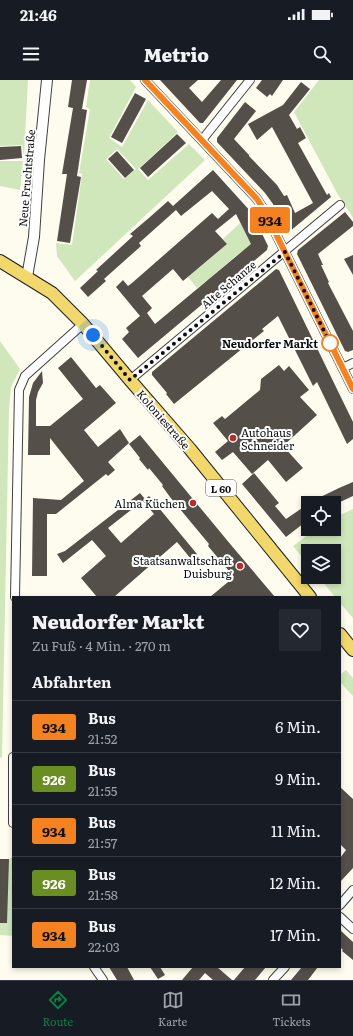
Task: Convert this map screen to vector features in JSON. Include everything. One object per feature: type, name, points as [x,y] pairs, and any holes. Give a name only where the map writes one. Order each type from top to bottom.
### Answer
[{"type":"main road","name":"Koloniestraße","points":[[0,261],[52,293],[83,324],[190,449],[309,596]]},
{"type":"main road","points":[[341,635],[353,650]]},
{"type":"street","name":"Neue Fruchtstraße","points":[[27,277],[34,237],[39,160],[47,80]]},
{"type":"street","points":[[145,80],[257,199],[268,217],[353,389]]},
{"type":"street","points":[[202,140],[250,80]]},
{"type":"street","name":"Alte Schanze","points":[[130,380],[340,205]]},
{"type":"street","points":[[15,596],[19,390],[25,376],[83,324]]},
{"type":"street","points":[[343,368],[353,363]]},
{"type":"street","points":[[341,904],[353,890]]},
{"type":"street","points":[[341,918],[353,929]]},
{"type":"street","points":[[95,968],[102,980]]},
{"type":"street","points":[[273,980],[284,968]]},
{"type":"green space","points":[[0,80],[28,80],[24,157],[22,145],[0,146]]},
{"type":"green space","points":[[90,80],[130,80],[136,87],[109,138],[122,147],[148,100],[178,132],[138,169],[148,180],[189,144],[205,160],[75,281],[57,256],[56,243],[72,245],[82,174],[79,173],[90,109],[86,107]],"holes":[[[117,149],[136,169],[124,179],[106,159]]]},
{"type":"green space","points":[[319,80],[353,80],[353,218],[337,193],[294,112]]},
{"type":"green space","points":[[0,161],[23,161],[20,190],[0,186]]},
{"type":"green space","points":[[240,223],[252,245],[238,254],[210,278],[211,279],[209,281],[207,280],[197,288],[188,277],[227,244],[223,239]]},
{"type":"green space","points":[[0,341],[20,369],[11,387],[9,409],[2,757],[0,758]]},
{"type":"green space","points":[[353,509],[353,618],[341,604],[341,596],[334,596],[325,584],[341,584],[341,544],[301,544],[301,556],[293,546],[307,536],[341,536],[341,515]]},
{"type":"green space","points":[[346,670],[353,678],[353,696],[341,683],[341,674]]},
{"type":"green space","points":[[12,858],[12,936],[0,935],[0,923],[9,859]]},
{"type":"building","points":[[72,80],[87,80],[82,109],[87,110],[77,176],[81,177],[70,243],[57,241],[67,174],[62,174],[73,108],[68,107]]},
{"type":"building","points":[[160,80],[198,80],[189,88],[202,102],[221,80],[237,80],[203,123],[200,123]]},
{"type":"building","points":[[262,80],[283,80],[272,96],[270,94],[267,97],[256,88]]},
{"type":"building","points":[[301,82],[310,89],[289,115],[297,129],[300,127],[306,138],[298,143],[327,195],[329,193],[331,197],[289,232],[286,231],[273,204],[265,193],[217,142],[217,138],[245,102],[256,111],[234,139],[277,185],[284,196],[287,195],[295,213],[313,203],[272,127],[257,140],[248,124],[283,105]]},
{"type":"building","points":[[135,93],[146,99],[122,143],[111,137]]},
{"type":"building","points":[[177,134],[186,143],[148,177],[140,168]]},
{"type":"building","points":[[21,146],[22,158],[0,160],[0,147]]},
{"type":"building","points":[[117,151],[134,170],[125,178],[108,159]]},
{"type":"building","points":[[213,170],[252,213],[268,246],[267,250],[138,358],[122,339],[129,332],[126,328],[140,316],[116,287],[123,280],[128,286],[132,283],[212,213],[218,219],[229,209],[212,191],[181,216],[176,210],[139,243],[141,246],[104,279],[106,281],[88,297],[80,288],[98,271],[96,270],[133,236],[130,234],[168,201],[173,206]],"holes":[[[236,214],[251,244],[155,324],[147,313],[152,308],[142,296],[173,269],[183,281],[227,244],[215,231]]]},
{"type":"building","points":[[345,212],[353,222],[353,226],[318,254],[323,265],[321,265],[329,282],[328,283],[353,331],[353,350],[348,352],[345,351],[297,254],[298,250]]},
{"type":"building","points":[[353,255],[353,275],[344,259]]},
{"type":"building","points":[[276,269],[279,270],[353,422],[353,439],[347,444],[317,382],[313,386],[278,316],[262,329],[264,331],[174,404],[152,375],[152,372]]},
{"type":"building","points":[[71,357],[96,388],[100,385],[116,403],[84,430],[98,447],[120,429],[129,443],[108,462],[115,470],[108,476],[106,474],[56,514],[47,514],[47,576],[32,576],[33,498],[61,500],[84,481],[50,438],[50,455],[28,455],[29,397],[33,383],[42,371],[43,383],[36,400],[36,426],[50,426],[83,399],[58,368]]},
{"type":"building","points":[[279,365],[284,371],[289,366],[309,390],[300,397],[317,415],[283,446],[303,468],[286,482],[268,460],[252,474],[233,452],[222,460],[215,452],[228,441],[213,423],[222,416],[225,419],[260,390],[261,379]]},
{"type":"building","points":[[140,435],[274,596],[211,596],[234,577],[170,497],[162,486],[163,485],[149,468],[148,470],[139,459],[140,458],[129,444]]},
{"type":"building","points":[[254,473],[279,503],[275,506],[286,519],[301,509],[301,525],[286,537],[242,484]]},
{"type":"building","points":[[353,482],[353,496],[341,502],[341,496],[322,496]]},
{"type":"building","points":[[140,493],[145,499],[108,528],[121,543],[154,514],[143,501],[149,496],[197,554],[191,559],[177,542],[115,596],[96,596],[81,578],[106,556],[92,540],[63,563],[57,554],[65,551]]},
{"type":"building","points":[[341,788],[353,799],[353,868],[341,881],[341,857],[346,850],[341,845]]},
{"type":"building","points":[[0,859],[9,859],[7,923],[0,923]]},
{"type":"building","points":[[341,931],[353,942],[353,960],[342,951],[343,950],[341,948]]},
{"type":"building","points":[[110,968],[128,968],[134,980],[117,980]]},
{"type":"building","points":[[151,968],[161,968],[165,975],[158,979]]},
{"type":"building","points":[[192,968],[218,968],[232,980],[213,980],[205,973],[199,980],[182,980]]},
{"type":"building","points":[[244,968],[265,968],[255,980],[234,980]]},
{"type":"building","points":[[301,968],[317,968],[308,980],[291,980]]},
{"type":"bus line","name":"934","points":[[145,80],[257,199],[272,223],[353,389]]},
{"type":"place","name":"Neudorfer Markt","points":[[330,343]]},
{"type":"place","name":"Autohaus Schneider","points":[[233,438]]},
{"type":"place","name":"Alma Küchen","points":[[193,503]]},
{"type":"place","name":"Staatsanwaltschaft Duisburg","points":[[240,566]]},
{"type":"route","points":[[93,335],[130,380],[285,252],[330,343]]}]
